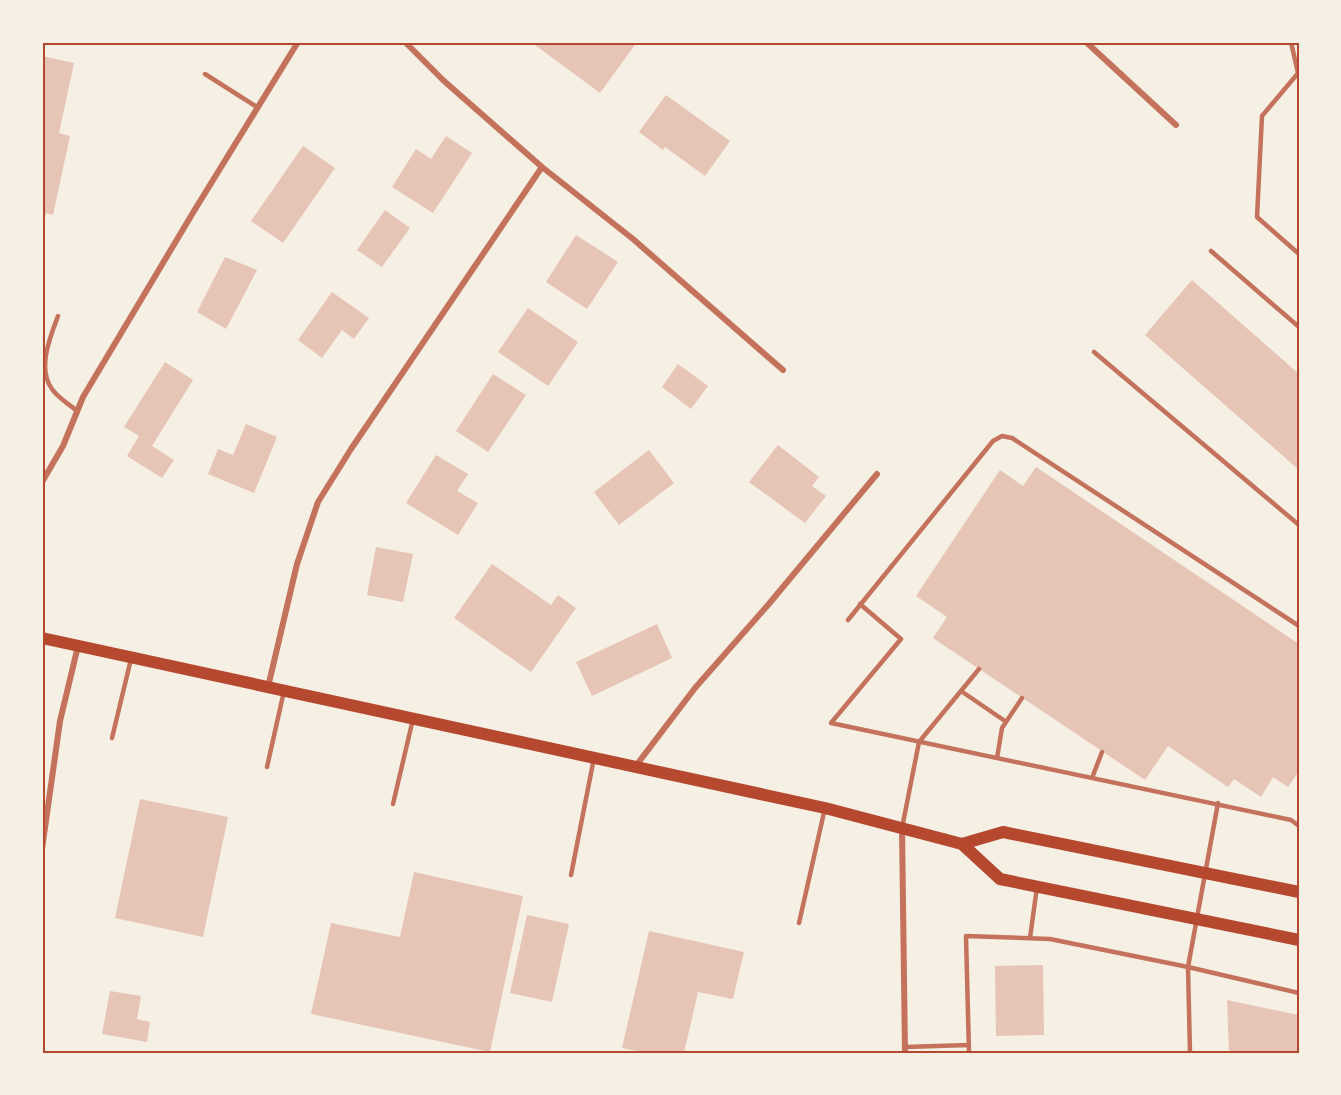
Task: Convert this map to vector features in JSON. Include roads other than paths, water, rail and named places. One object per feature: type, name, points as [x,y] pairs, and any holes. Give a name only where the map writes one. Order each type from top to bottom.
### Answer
[{"type":"main road","points":[[42,638],[825,808],[962,844],[1000,879],[1299,940]]},
{"type":"main road","points":[[962,844],[1003,832],[1299,892]]},
{"type":"street","points":[[42,482],[63,446],[83,397],[298,42]]},
{"type":"street","points":[[405,42],[444,81],[542,166],[633,239],[783,370]]},
{"type":"street","points":[[1086,42],[1176,125]]},
{"type":"street","points":[[268,687],[297,564],[318,502],[351,449],[542,166]]},
{"type":"street","points":[[635,767],[695,688],[877,474]]},
{"type":"street","points":[[42,849],[60,721],[78,645]]},
{"type":"street","points":[[902,828],[905,1050]]},
{"type":"lane","points":[[1291,42],[1299,73],[1262,116],[1257,217],[1299,254]]},
{"type":"lane","points":[[205,74],[257,107]]},
{"type":"lane","points":[[1211,251],[1299,327]]},
{"type":"lane","points":[[58,316],[48,344],[45,377],[53,391],[77,411]]},
{"type":"lane","points":[[1094,352],[1299,525]]},
{"type":"lane","points":[[848,620],[993,441],[1002,436],[1012,438],[1299,626]]},
{"type":"lane","points":[[860,604],[901,639],[831,723],[1218,803],[1291,820],[1299,826]]},
{"type":"lane","points":[[112,738],[132,656]]},
{"type":"lane","points":[[902,828],[919,742],[979,669]]},
{"type":"lane","points":[[267,767],[284,691]]},
{"type":"lane","points":[[961,691],[1005,721]]},
{"type":"lane","points":[[997,758],[999,736],[1005,721],[1022,698]]},
{"type":"lane","points":[[393,804],[413,719]]},
{"type":"lane","points":[[1092,778],[1102,752]]},
{"type":"lane","points":[[571,875],[594,758]]},
{"type":"lane","points":[[1190,1053],[1188,967],[1218,803]]},
{"type":"lane","points":[[799,923],[825,808]]},
{"type":"lane","points":[[1030,938],[1037,887]]},
{"type":"lane","points":[[969,1053],[966,936],[1050,939],[1188,967],[1299,993]]},
{"type":"lane","points":[[905,1050],[969,1045]]}]
